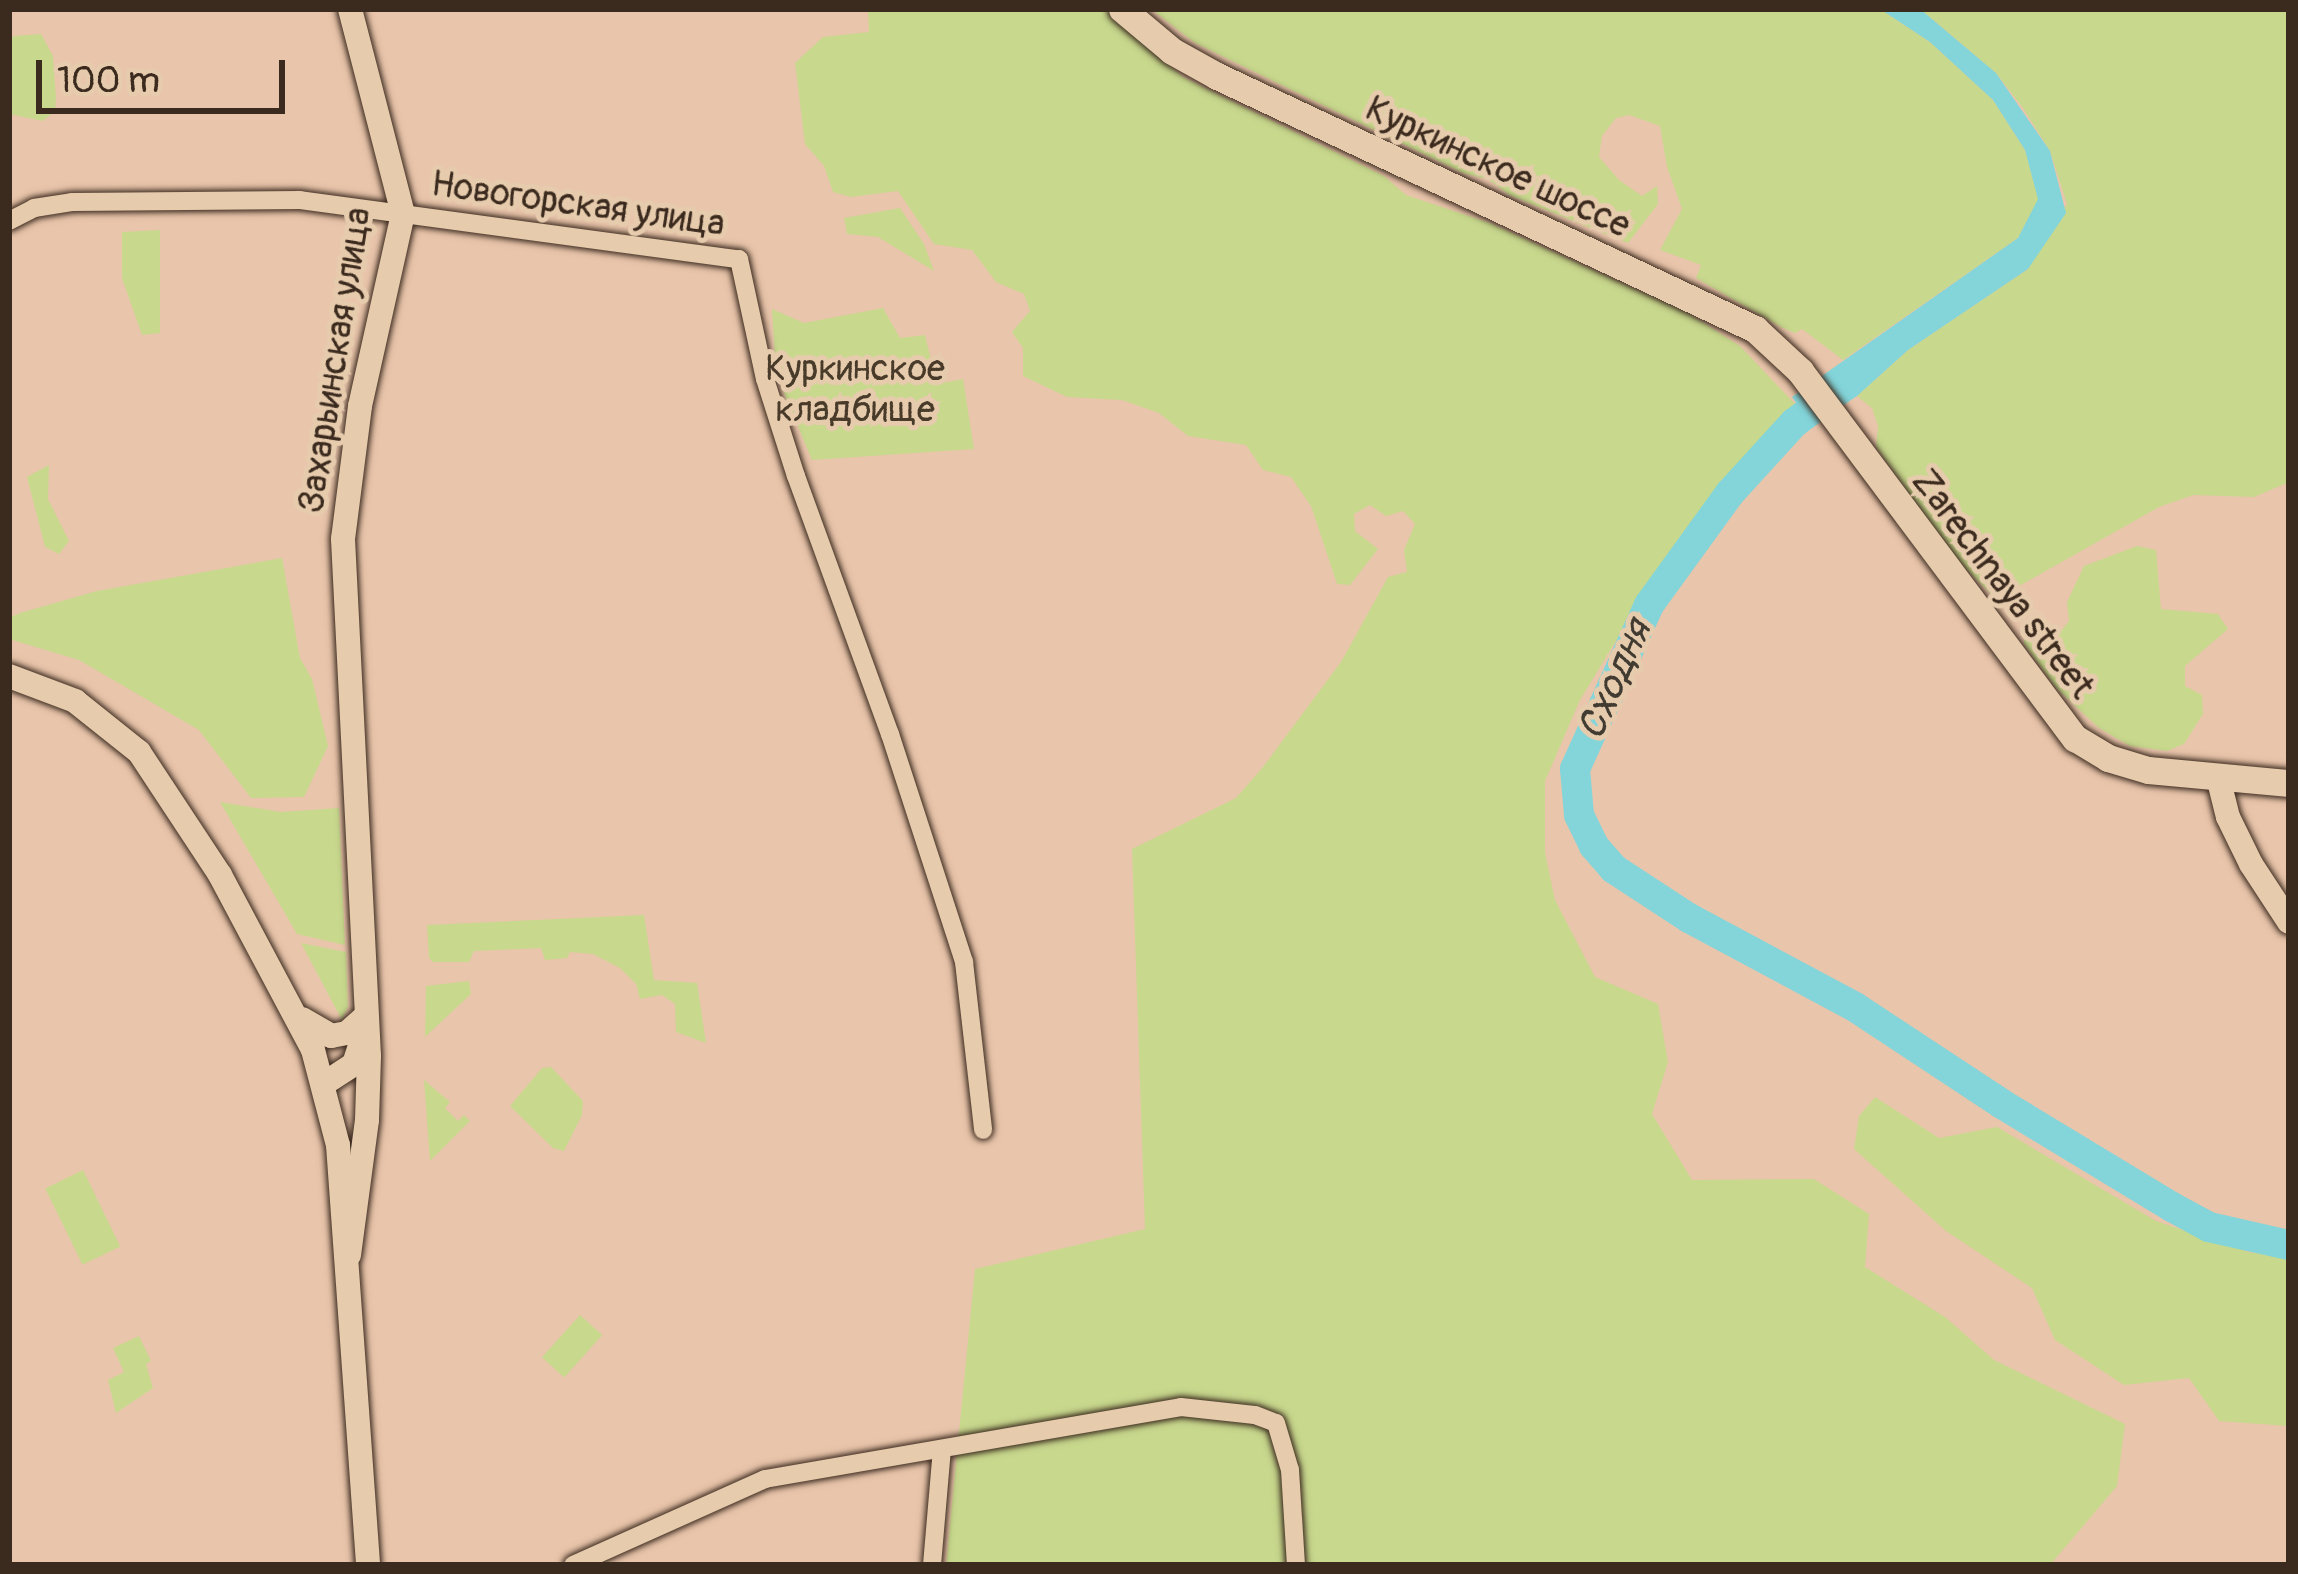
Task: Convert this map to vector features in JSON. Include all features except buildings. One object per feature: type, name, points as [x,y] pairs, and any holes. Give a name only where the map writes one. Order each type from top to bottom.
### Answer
[{"type":"main road","name":"Куркинское шоссе","points":[[1122,9],[1172,51],[1217,76],[1720,309],[1767,338],[1828,409]]},
{"type":"main road","name":"Zarechnaya street","points":[[1828,409],[2075,738],[2132,766],[2289,783]]},
{"type":"street","name":"Захарьинская улица","points":[[349,1256],[367,1120],[343,538],[360,406],[403,214],[350,9]]},
{"type":"street","name":"Новогорская улица","points":[[9,221],[34,208],[72,202],[243,198],[403,214],[739,259],[766,379],[790,457],[964,962],[983,1130]]},
{"type":"street","points":[[9,676],[74,701],[139,752],[220,875],[296,1011],[325,1083],[338,1145],[368,1565]]},
{"type":"street","points":[[2218,777],[2228,817],[2251,864],[2289,922]]},
{"type":"street","points":[[296,1011],[308,1026],[331,1036],[347,1034],[365,1017]]},
{"type":"street","name":"Захарьинская улица","points":[[325,1083],[354,1064],[365,1017]]},
{"type":"street","points":[[573,1565],[746,1485],[1180,1407],[1255,1415],[1276,1423],[1284,1437],[1296,1565]]},
{"type":"street","points":[[932,1565],[942,1449]]},
{"type":"green space","points":[[868,9],[1105,9],[1183,77],[1384,176],[1406,195],[1490,223],[1688,313],[1740,346],[1796,405],[1653,580],[1580,700],[1545,781],[1545,853],[1555,900],[1595,977],[1658,1004],[1668,1062],[1652,1114],[1692,1180],[1814,1179],[1869,1214],[1865,1267],[1945,1317],[1994,1360],[2125,1424],[2117,1486],[2050,1565],[946,1565],[975,1269],[1145,1229],[1132,849],[1236,798],[1263,767],[1341,662],[1388,577],[1407,572],[1404,550],[1415,524],[1403,511],[1386,516],[1370,505],[1354,514],[1355,531],[1378,549],[1350,585],[1337,584],[1311,506],[1291,477],[1263,470],[1246,445],[1188,436],[1159,413],[1122,400],[1067,397],[1023,376],[1023,348],[1012,332],[1030,311],[1024,294],[996,282],[972,250],[934,244],[898,191],[851,197],[833,192],[824,166],[805,144],[795,63],[823,37],[869,32]]},
{"type":"green space","points":[[1151,9],[1880,9],[1930,42],[1993,100],[2025,150],[2039,199],[2018,238],[1843,360],[1802,329],[1795,333],[1781,327],[1696,278],[1701,265],[1660,250],[1682,209],[1667,167],[1660,126],[1629,115],[1616,118],[1602,136],[1599,157],[1619,180],[1642,196],[1657,186],[1658,204],[1628,243],[1509,195],[1488,179],[1465,174],[1195,43]]},
{"type":"green space","points":[[1920,9],[2289,9],[2289,482],[2254,497],[2193,495],[2159,507],[1996,599],[1955,558],[1876,447],[1878,426],[1872,408],[1857,396],[1908,350],[2028,269],[2067,204],[2050,151],[2023,108],[1996,73]]},
{"type":"green space","points":[[41,34],[53,56],[56,98],[55,111],[43,121],[9,114],[9,42],[14,36]]},
{"type":"green space","name":"Куркинское кладбище","points":[[900,208],[924,244],[934,271],[878,237],[847,234],[844,218]]},
{"type":"green space","points":[[160,230],[160,333],[142,335],[122,278],[122,232]]},
{"type":"green space","name":"Куркинское кладбище","points":[[883,308],[900,338],[925,335],[937,384],[963,379],[974,449],[812,460],[776,374],[772,309],[804,323]]},
{"type":"green space","points":[[49,465],[48,499],[69,541],[59,554],[45,547],[27,477]]},
{"type":"green space","points":[[2137,546],[2156,550],[2161,609],[2218,614],[2228,629],[2185,666],[2185,686],[2202,695],[2203,714],[2184,744],[2167,751],[2130,746],[2099,728],[2057,689],[2024,644],[2024,626],[2043,623],[2057,636],[2069,621],[2067,602],[2084,566]]},
{"type":"green space","points":[[282,558],[300,658],[312,679],[328,746],[304,797],[251,798],[199,730],[79,660],[9,639],[9,618],[20,613],[97,591]]},
{"type":"green space","points":[[220,802],[281,812],[339,808],[345,945],[297,934]]},
{"type":"green space","points":[[644,915],[654,980],[697,983],[706,1043],[676,1032],[675,1004],[662,995],[640,999],[636,984],[620,968],[593,954],[570,952],[567,958],[545,960],[541,948],[474,951],[469,962],[429,958],[427,925]]},
{"type":"green space","points":[[301,943],[346,952],[348,1007],[342,1020]]},
{"type":"green space","points":[[469,981],[471,994],[425,1037],[426,986]]},
{"type":"green space","points":[[551,1067],[583,1101],[582,1115],[564,1151],[553,1148],[510,1106],[542,1068]]},
{"type":"green space","points":[[424,1080],[450,1102],[445,1108],[458,1121],[464,1115],[470,1121],[430,1161]]},
{"type":"green space","points":[[1875,1097],[1939,1138],[1997,1127],[2156,1221],[2248,1252],[2289,1258],[2289,1426],[2219,1421],[2189,1378],[2124,1385],[2055,1340],[2032,1288],[1946,1231],[1854,1149],[1859,1116]]},
{"type":"green space","points":[[83,1170],[120,1246],[83,1265],[45,1188]]},
{"type":"green space","points":[[580,1315],[602,1335],[564,1377],[542,1357]]},
{"type":"green space","points":[[139,1336],[151,1361],[146,1364],[153,1388],[116,1413],[108,1380],[124,1372],[113,1348]]},
{"type":"water","points":[[1880,9],[1920,9],[1996,73],[2050,151],[2066,213],[2028,269],[1908,350],[1857,396],[1826,417],[1809,421],[1792,397],[2018,238],[2038,199],[2025,150],[1993,100],[1930,42]]},
{"type":"waterway","name":"Сходня","points":[[1838,390],[1794,423],[1730,493],[1649,605],[1575,769],[1579,815],[1594,846],[1614,869],[1689,918],[1855,1007],[2172,1207],[2209,1227],[2289,1245]]}]
